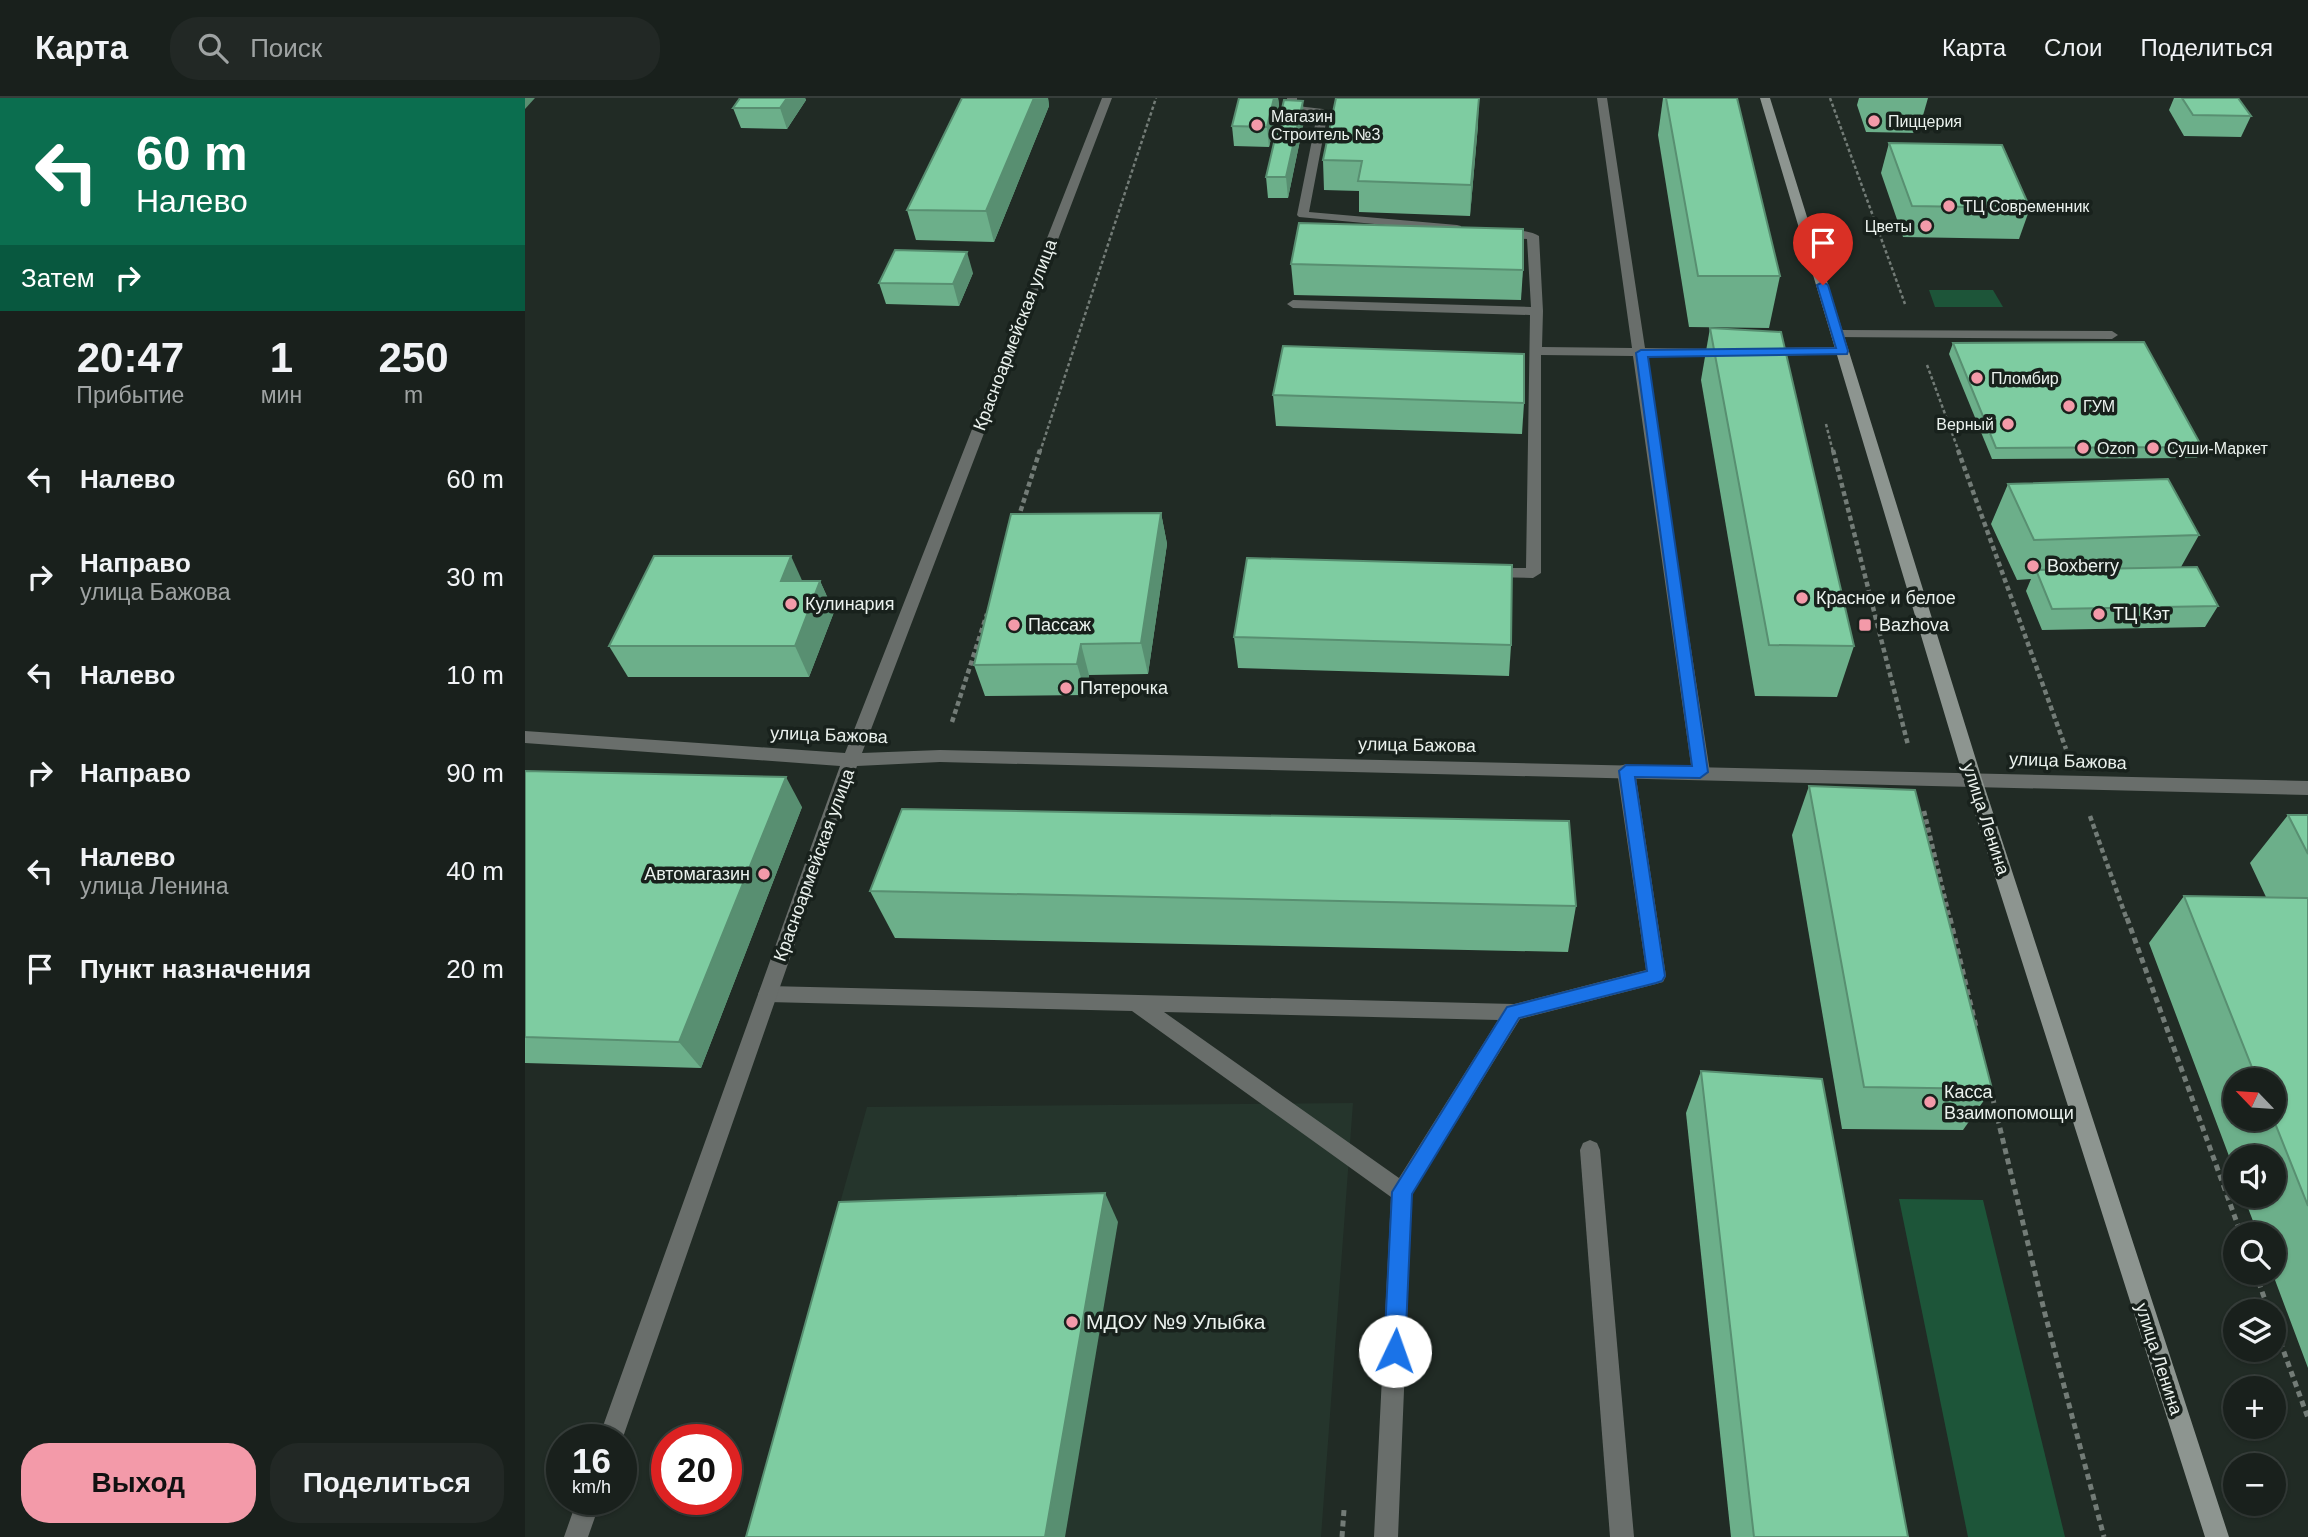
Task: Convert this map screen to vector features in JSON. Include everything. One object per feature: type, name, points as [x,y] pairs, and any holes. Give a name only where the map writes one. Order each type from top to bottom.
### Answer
[{"type":"street","name":"Красноармейская улица","points":[[616,1424],[851,760],[1107,98]]},
{"type":"street","points":[[1292,98],[1292,108],[1323,112],[1304,215],[1465,229]]},
{"type":"street","points":[[1602,98],[1700,772]]},
{"type":"street","name":"улица Ленина","points":[[1765,98],[1973,779],[2217,1537]]},
{"type":"street","points":[[1478,572],[1533,573],[1537,311],[1533,236],[1492,232]]},
{"type":"street","points":[[1293,304],[1537,311]]},
{"type":"street","points":[[1535,351],[1745,352],[1916,335],[2112,335]]},
{"type":"street","name":"улица Бажова","points":[[525,737],[851,760],[940,756],[2308,788]]},
{"type":"street","points":[[768,995],[1514,1012],[1656,976],[1626,771]]},
{"type":"street","points":[[1135,1003],[1402,1192]]},
{"type":"street","points":[[1386,1537],[1402,1192],[1514,1012]]},
{"type":"street","points":[[1590,1150],[1622,1537]]},
{"type":"street","points":[[576,1537],[584,1515]]},
{"type":"path","points":[[1018,519],[1156,98]]},
{"type":"path","points":[[1830,98],[2237,1222]]},
{"type":"path","points":[[1824,418],[1916,777],[1977,1032]]},
{"type":"path","points":[[940,756],[988,611]]},
{"type":"path","points":[[1990,1086],[2045,1314],[2104,1537]]},
{"type":"path","points":[[2286,1358],[2308,1418]]},
{"type":"shaded area","name":"МДОУ №9 Улыбка","points":[[1353,1103],[1321,1537],[746,1537],[867,1107]]},
{"type":"green space","points":[[1929,290],[1993,290],[2003,307],[1935,307]]},
{"type":"green space","points":[[1899,1199],[1983,1200],[2065,1537],[1968,1537]]},
{"type":"building","points":[[740,98],[787,98],[780,108],[733,108]]},
{"type":"building","points":[[962,98],[1034,98],[986,211],[907,210]]},
{"type":"building","points":[[1239,98],[1274,98],[1267,127],[1232,126]]},
{"type":"building","points":[[1336,98],[1479,98],[1471,185],[1358,181],[1362,161],[1323,160]]},
{"type":"building","points":[[1666,98],[1737,98],[1780,276],[1698,276]]},
{"type":"building","points":[[2182,98],[2238,98],[2251,116],[2193,115]]},
{"type":"building","points":[[1284,100],[1303,101],[1286,177],[1266,177]]},
{"type":"building","points":[[1889,143],[2002,145],[2030,208],[1912,206]]},
{"type":"building","points":[[1299,223],[1523,229],[1523,270],[1291,264]]},
{"type":"building","points":[[895,250],[967,252],[953,284],[879,283]]},
{"type":"building","points":[[1710,328],[1781,332],[1854,646],[1769,645]]},
{"type":"building","name":"ГУМ","points":[[2144,342],[2202,447],[1996,448],[1953,343]]},
{"type":"building","points":[[1283,346],[1524,354],[1524,403],[1273,395]]},
{"type":"building","points":[[2168,479],[2199,535],[2034,540],[2008,484]]},
{"type":"building","points":[[1161,513],[1141,643],[1081,644],[1077,664],[974,665],[1011,514]]},
{"type":"building","points":[[654,556],[791,556],[781,581],[820,581],[795,646],[609,646]]},
{"type":"building","points":[[1247,558],[1512,565],[1511,645],[1234,637]]},
{"type":"building","points":[[2197,567],[2218,606],[2052,609],[2036,570]]},
{"type":"building","points":[[525,771],[786,777],[679,1042],[525,1037]]},
{"type":"building","points":[[1809,786],[1915,790],[1992,1089],[1864,1087]]},
{"type":"building","points":[[902,809],[1569,821],[1576,906],[870,891]]},
{"type":"building","points":[[2288,815],[2308,815],[2308,854]]},
{"type":"building","points":[[2184,896],[2308,898],[2308,1206],[2286,1145],[2278,1131],[2286,1131],[2286,1068],[2252,1068]]},
{"type":"building","points":[[1701,1071],[1822,1079],[1908,1537],[1754,1537]]},
{"type":"building","points":[[1105,1193],[1045,1537],[746,1537],[839,1202]]},
{"type":"place","name":"Пиццерия","points":[[1874,121]]},
{"type":"place","name":"Магазин Строитель №3","points":[[1257,125]]},
{"type":"place","name":"ТЦ Современник","points":[[1949,206]]},
{"type":"place","name":"Цветы","points":[[1926,226]]},
{"type":"place","name":"Пломбир","points":[[1977,378]]},
{"type":"place","name":"ГУМ","points":[[2069,406]]},
{"type":"place","name":"Верный","points":[[2008,424]]},
{"type":"place","name":"Ozon","points":[[2083,448]]},
{"type":"place","name":"Суши-Маркет","points":[[2153,448]]},
{"type":"place","name":"Boxberry","points":[[2033,566]]},
{"type":"place","name":"Красное и белое","points":[[1802,598]]},
{"type":"place","name":"Кулинария","points":[[791,604]]},
{"type":"place","name":"ТЦ Кэт","points":[[2099,614]]},
{"type":"place","name":"Пассаж","points":[[1014,625]]},
{"type":"place","name":"Bazhova","points":[[1865,625]]},
{"type":"place","name":"Пятерочка","points":[[1066,688]]},
{"type":"place","name":"Автомагазин","points":[[764,874]]},
{"type":"place","name":"Касса Взаимопомощи","points":[[1930,1102]]},
{"type":"place","name":"МДОУ №9 Улыбка","points":[[1072,1322]]},
{"type":"route","points":[[1395,1351],[1402,1192],[1514,1012],[1656,976],[1626,771],[1700,772],[1641,353],[1843,351],[1823,285]]}]
